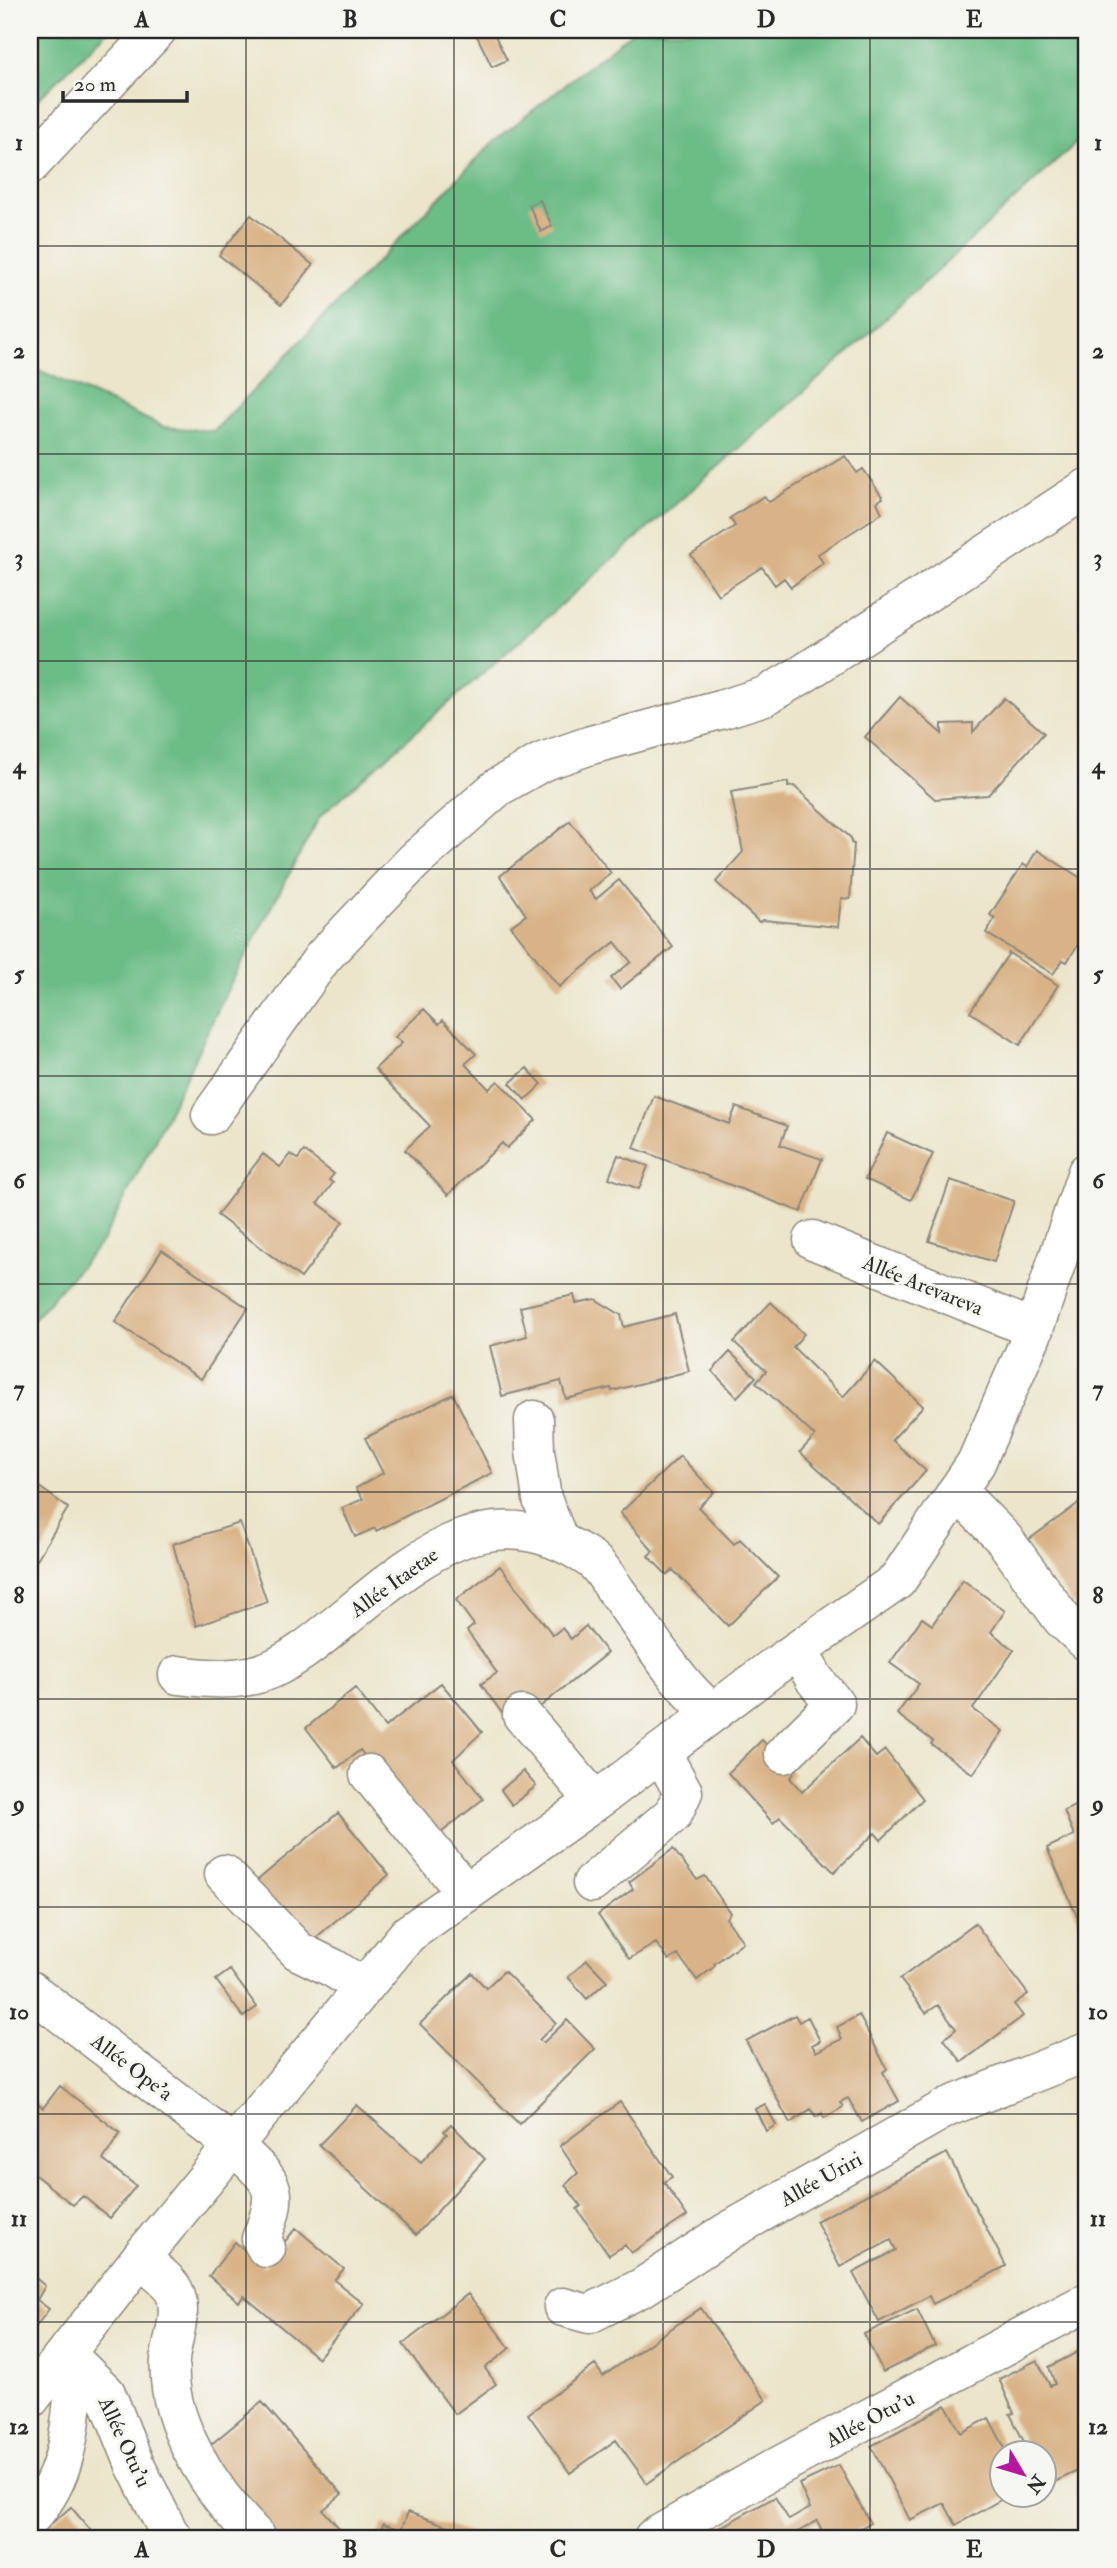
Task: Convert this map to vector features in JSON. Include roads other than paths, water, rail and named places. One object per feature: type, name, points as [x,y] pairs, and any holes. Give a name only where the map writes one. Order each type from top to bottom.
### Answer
[{"type":"street","points":[[30,165],[157,30]]},
{"type":"street","points":[[211,1115],[323,957],[413,862],[498,786],[542,762],[591,745],[765,696],[803,674],[1087,488]]},
{"type":"street","points":[[30,2399],[71,2359],[142,2256],[408,1934],[897,1581],[976,1463],[1034,1329],[1087,1172]]},
{"type":"street","name":"Allée Arevareva","points":[[813,1240],[1034,1329]]},
{"type":"street","points":[[534,1420],[535,1451],[542,1499],[559,1541]]},
{"type":"street","points":[[957,1491],[1004,1539],[1062,1619],[1087,1642]]},
{"type":"street","name":"Allée Itaetae","points":[[178,1675],[221,1680],[270,1670],[305,1651],[398,1574],[449,1542],[478,1533],[508,1531],[535,1533],[559,1541],[590,1558],[607,1575],[686,1686],[713,1712]]},
{"type":"street","points":[[784,1754],[835,1704],[815,1680],[798,1650]]},
{"type":"street","points":[[522,1716],[595,1801]]},
{"type":"street","points":[[592,1883],[673,1814],[683,1792],[661,1752]]},
{"type":"street","points":[[369,1774],[466,1893]]},
{"type":"street","points":[[224,1874],[299,1951],[363,1987]]},
{"type":"street","name":"Allée Ope'a","points":[[34,2002],[233,2145],[271,2182],[270,2217],[261,2239],[266,2248]]},
{"type":"street","name":"Allée Uriri","points":[[563,2307],[589,2314],[643,2287],[727,2232],[948,2107],[1087,2052]]},
{"type":"street","points":[[142,2256],[148,2266],[173,2288],[178,2302],[170,2362],[172,2402],[190,2445],[232,2512],[257,2538]]},
{"type":"street","name":"Allée Otu'u","points":[[653,2538],[775,2468],[1087,2302]]},
{"type":"street","points":[[30,2518],[58,2479],[67,2450],[71,2359]]},
{"type":"street","name":"Allée Otu'u","points":[[71,2359],[106,2393],[135,2465],[173,2538]]}]
